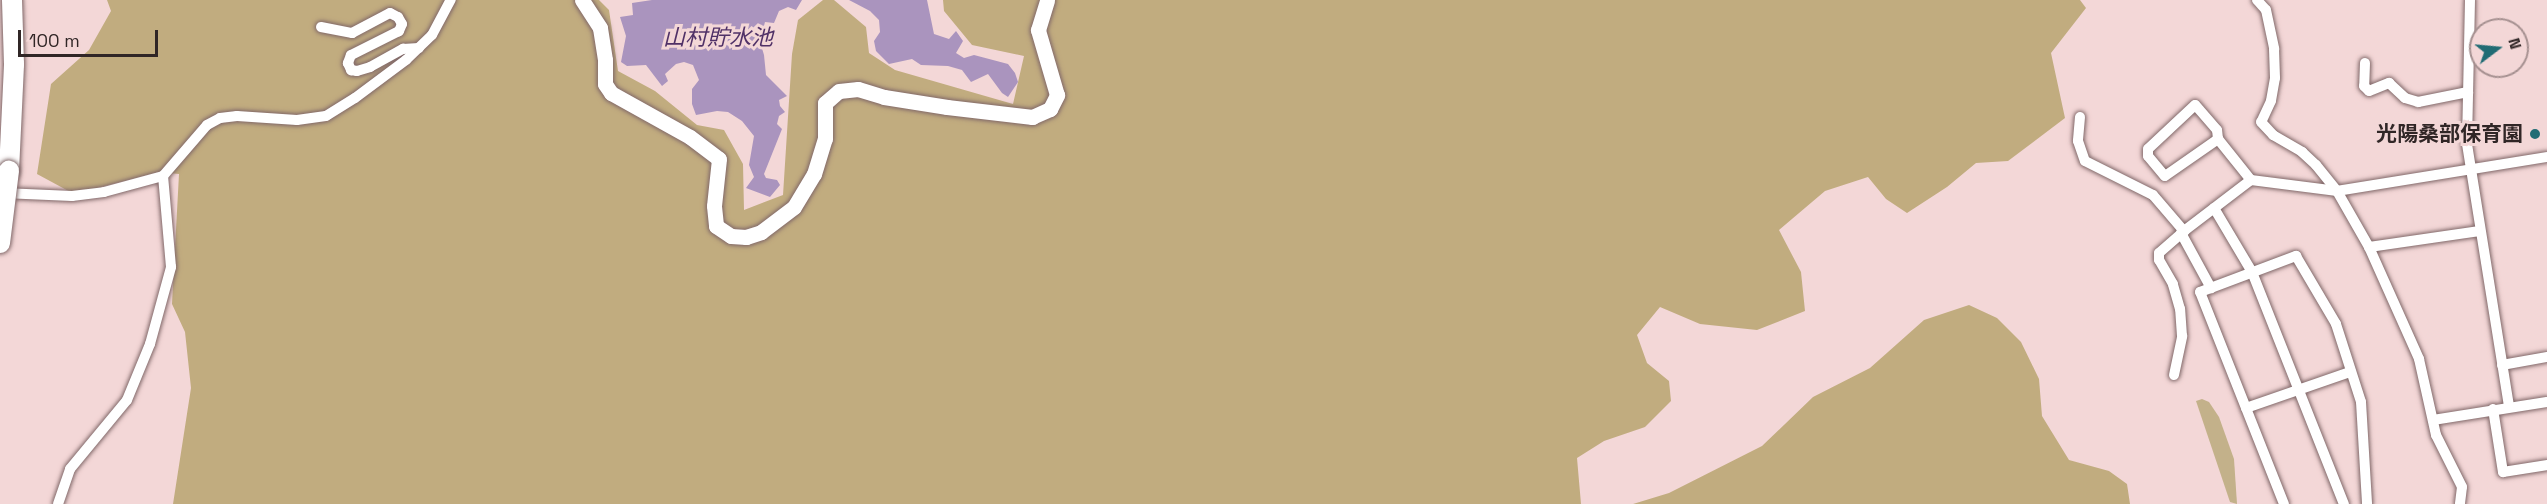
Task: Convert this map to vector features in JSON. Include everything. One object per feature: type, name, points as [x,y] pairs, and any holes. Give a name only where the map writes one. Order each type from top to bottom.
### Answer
[{"type":"highway","points":[[0,243],[9,171],[14,64],[12,0]]},
{"type":"street","points":[[0,193],[86,195],[163,176],[207,125],[220,118],[237,116],[297,120],[317,118],[374,85],[419,48],[432,35],[451,0]]},
{"type":"street","points":[[582,0],[600,28],[605,84],[611,93],[690,136],[719,159],[714,206],[716,226],[731,236],[746,237],[761,232],[794,207],[813,174],[825,140],[825,103],[839,91],[858,89],[936,105],[1032,117],[1050,109],[1057,95],[1038,30],[1047,0]]},
{"type":"street","points":[[2256,0],[2265,10],[2274,49],[2275,78],[2271,100],[2261,122],[2273,135],[2302,152],[2337,191],[2369,247],[2419,359],[2443,452],[2462,487],[2460,504]]},
{"type":"street","points":[[2470,0],[2467,144],[2509,407]]},
{"type":"street","points":[[321,27],[352,33],[390,14],[398,17],[402,24],[399,31],[351,55],[348,63],[351,70],[357,71],[370,67],[404,49],[419,48]]},
{"type":"street","points":[[2365,63],[2364,86],[2369,91],[2389,83],[2405,98],[2418,102],[2468,92]]},
{"type":"street","points":[[2165,176],[2148,156],[2148,149],[2195,105],[2217,130],[2218,139],[2251,180],[2337,191],[2547,157]]},
{"type":"street","points":[[2080,117],[2078,141],[2085,161],[2149,192],[2182,232],[2211,288]]},
{"type":"street","points":[[2149,192],[2165,176],[2218,139]]},
{"type":"street","points":[[58,504],[70,469],[127,400],[150,344],[171,267],[163,176]]},
{"type":"street","points":[[2174,375],[2182,336],[2180,309],[2173,284],[2159,260],[2159,253],[2182,232],[2251,180]]},
{"type":"street","points":[[2214,208],[2252,272],[2344,504]]},
{"type":"street","points":[[2369,247],[2480,231]]},
{"type":"street","points":[[2284,504],[2200,292],[2296,256],[2336,324],[2361,402],[2367,504]]},
{"type":"street","points":[[2502,365],[2547,357]]},
{"type":"street","points":[[2246,408],[2350,372]]},
{"type":"street","points":[[2433,420],[2547,402]]},
{"type":"street","points":[[2493,410],[2503,472],[2547,465]]},
{"type":"shaded area","points":[[107,0],[599,0],[609,10],[618,71],[655,91],[697,125],[724,130],[743,164],[744,210],[783,195],[792,54],[798,20],[823,0],[834,0],[866,27],[869,53],[895,70],[1013,104],[1024,56],[972,45],[944,11],[943,0],[2080,0],[2086,8],[2051,53],[2065,118],[2008,161],[1976,163],[1947,187],[1907,213],[1886,199],[1868,177],[1825,191],[1779,230],[1801,272],[1805,311],[1757,330],[1700,324],[1660,307],[1637,335],[1647,363],[1669,381],[1671,401],[1645,427],[1604,441],[1577,458],[1581,504],[173,504],[191,388],[185,332],[172,304],[179,174],[159,172],[74,194],[37,174],[51,84],[89,50],[111,11]]},
{"type":"shaded area","points":[[1969,305],[1997,318],[2021,342],[2039,379],[2042,416],[2069,460],[2109,471],[2127,484],[2130,504],[1633,504],[1669,493],[1762,446],[1813,397],[1870,368],[1924,320]]},
{"type":"shaded area","points":[[2202,399],[2209,402],[2219,417],[2234,459],[2237,504],[2230,502],[2196,401]]},
{"type":"water","name":"山村貯水池","points":[[652,0],[802,0],[796,10],[788,7],[779,11],[774,23],[765,22],[762,33],[756,35],[756,42],[761,45],[764,55],[766,75],[787,96],[779,100],[785,112],[779,116],[777,124],[782,129],[764,174],[766,178],[777,180],[780,185],[770,197],[746,188],[754,177],[749,165],[754,136],[742,121],[728,112],[717,111],[696,115],[692,104],[692,89],[699,80],[693,65],[684,62],[676,64],[665,74],[668,81],[662,86],[646,65],[627,66],[621,62],[626,36],[620,17],[633,15],[632,3]]},
{"type":"water","points":[[849,0],[927,0],[934,34],[949,39],[956,31],[963,41],[956,53],[964,58],[974,55],[1008,64],[1018,82],[1008,97],[1002,93],[988,74],[971,82],[962,70],[948,66],[921,65],[912,59],[889,64],[876,51],[874,41],[880,32],[879,20],[870,11]]},
{"type":"place","name":"光陽桑部保育園","points":[[2535,134]]}]
